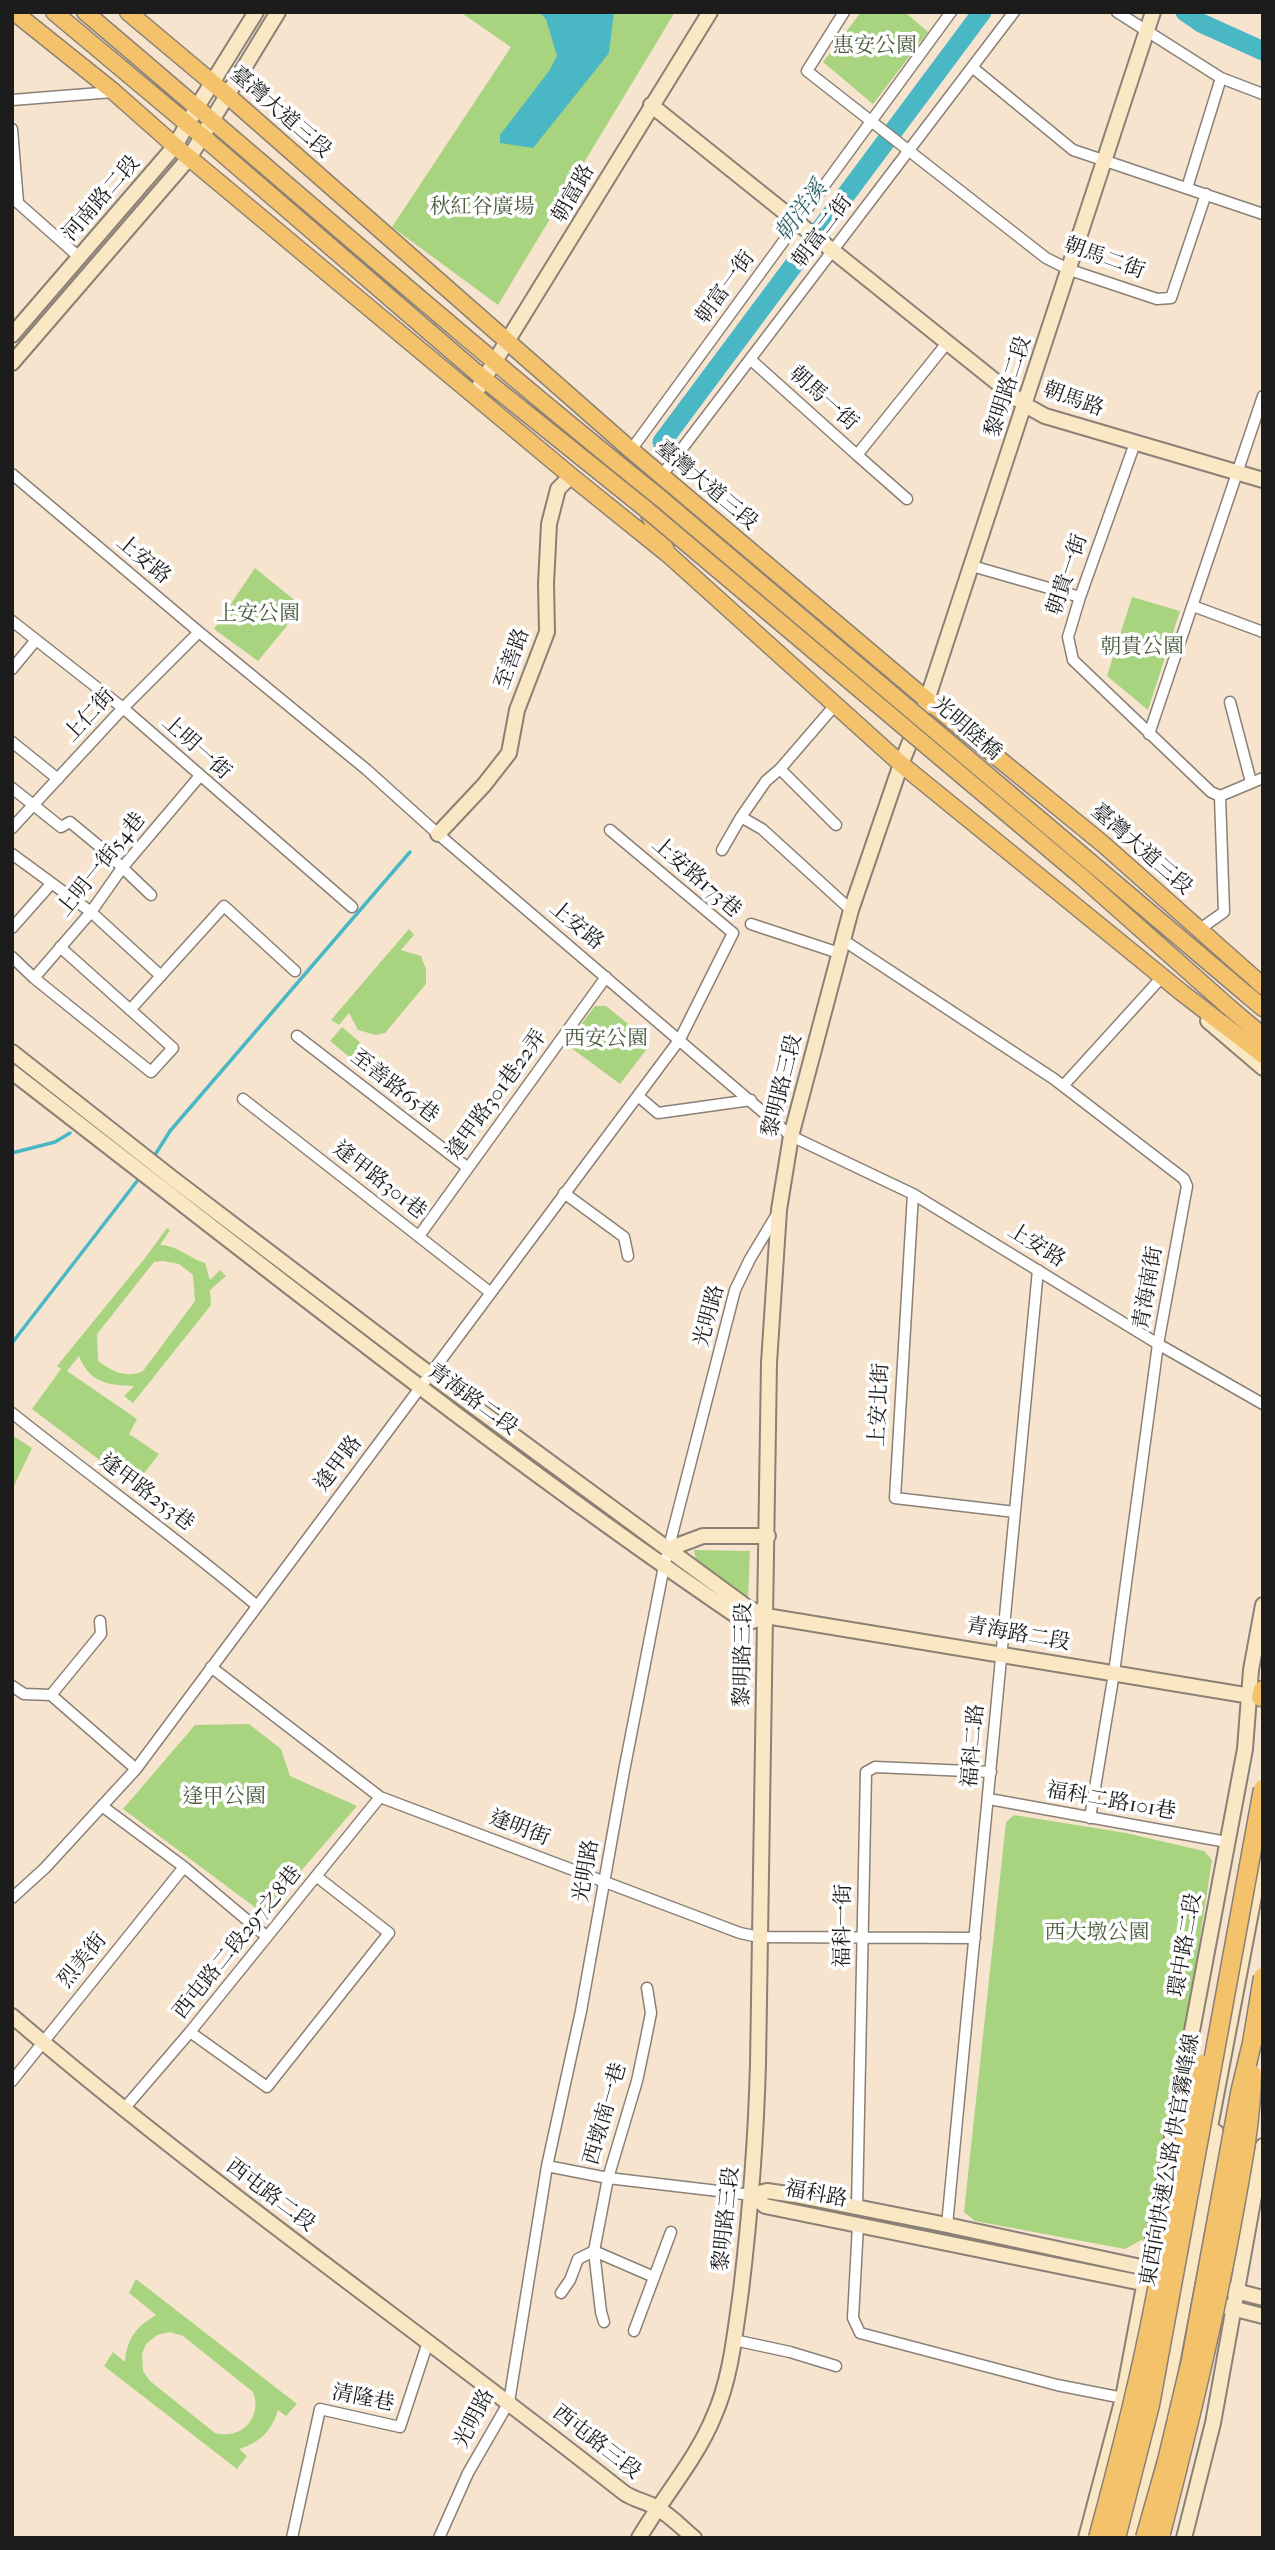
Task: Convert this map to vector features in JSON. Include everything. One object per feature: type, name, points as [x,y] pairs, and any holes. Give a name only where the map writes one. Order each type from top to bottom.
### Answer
[{"type":"highway","name":"東西向快速公路 快官霧峰線","points":[[1117,2538],[1150,2405],[1263,1789]]},
{"type":"highway","points":[[1098,2538],[1122,2450],[1151,2319],[1186,2124],[1232,1954]]},
{"type":"highway","points":[[1155,2536],[1192,2415],[1219,2294],[1251,2113],[1252,2043],[1263,1978]]},
{"type":"main road","points":[[14,12],[114,92],[474,396],[669,555],[901,764],[1263,1058]]},
{"type":"main road","points":[[54,12],[484,379],[647,510],[669,555]]},
{"type":"main road","name":"臺灣大道三段","points":[[85,12],[495,363],[659,497]]},
{"type":"main road","name":"臺灣大道三段","points":[[128,12],[227,94],[631,450],[927,700],[1103,844],[1263,982]]},
{"type":"main road","name":"光明陸橋","points":[[659,497],[1263,1008]]},
{"type":"main road","name":"光明陸橋","points":[[647,510],[1082,876],[1263,1036]]},
{"type":"street","name":"河南路二段","points":[[12,335],[175,146],[256,12]]},
{"type":"street","name":"河南路二段","points":[[12,363],[189,158],[278,12]]},
{"type":"street","name":"朝富路","points":[[474,396],[710,12]]},
{"type":"street","points":[[844,12],[807,71],[871,121]]},
{"type":"street","name":"朝富一街","points":[[631,450],[951,12]]},
{"type":"street","name":"朝富二街","points":[[662,475],[1014,12]]},
{"type":"street","points":[[1117,12],[1150,22],[1221,78],[1263,94]]},
{"type":"street","name":"黎明路二段","points":[[901,764],[927,700],[972,566],[1150,22]]},
{"type":"street","points":[[972,68],[1073,150],[1263,214]]},
{"type":"street","points":[[1187,188],[1221,78]]},
{"type":"street","points":[[12,100],[114,92]]},
{"type":"street","points":[[651,105],[798,222]]},
{"type":"street","name":"朝馬二街","points":[[871,121],[1045,258],[1070,270],[1157,299],[1171,298],[1206,194]]},
{"type":"street","points":[[12,129],[18,203],[79,257]]},
{"type":"street","name":"朝馬路","points":[[798,222],[947,343],[1026,405],[1045,416],[1263,480]]},
{"type":"street","name":"朝馬一街","points":[[750,359],[856,455],[947,343]]},
{"type":"street","points":[[1149,734],[1263,396]]},
{"type":"street","name":"朝貴一街","points":[[1135,443],[1068,637],[1073,660],[1149,734],[1212,792],[1220,796]]},
{"type":"street","points":[[856,455],[907,499]]},
{"type":"street","name":"上安路","points":[[12,474],[367,770],[791,1136],[913,1194],[1263,1405]]},
{"type":"street","name":"至善路","points":[[438,834],[484,785],[509,753],[517,710],[547,632],[546,584],[550,524],[558,489],[571,476]]},
{"type":"street","points":[[972,566],[1080,597]]},
{"type":"street","points":[[1193,606],[1263,632]]},
{"type":"street","name":"上明一街","points":[[12,621],[123,708],[199,777],[352,907]]},
{"type":"street","name":"上仁街","points":[[12,828],[123,708],[199,632]]},
{"type":"street","points":[[12,669],[36,640]]},
{"type":"street","points":[[1230,702],[1251,782]]},
{"type":"street","points":[[722,850],[766,781],[780,769],[836,704]]},
{"type":"street","points":[[12,742],[58,779]]},
{"type":"street","name":"黎明路三段","points":[[639,2538],[708,2431],[720,2400],[734,2340],[752,2196],[757,2101],[769,1363],[779,1210],[791,1136],[851,910],[901,764]]},
{"type":"street","points":[[780,769],[836,825]]},
{"type":"street","name":"上明一街54巷","points":[[34,978],[92,912],[122,868],[199,777]]},
{"type":"street","points":[[1200,929],[1224,912],[1220,796],[1263,778]]},
{"type":"street","points":[[12,788],[61,827],[70,822],[151,895]]},
{"type":"street","points":[[741,817],[762,829],[851,910]]},
{"type":"street","name":"上安路173巷","points":[[610,830],[733,933],[680,1039]]},
{"type":"street","points":[[12,854],[92,912],[161,976]]},
{"type":"street","points":[[12,928],[51,884]]},
{"type":"street","points":[[130,1010],[224,906],[295,971]]},
{"type":"street","name":"青海南街","points":[[751,924],[841,947],[1063,1086],[1184,1179],[1187,1186],[1158,1344],[1114,1673],[1090,1818]]},
{"type":"street","points":[[12,957],[150,1072],[173,1048],[60,947]]},
{"type":"street","name":"逢甲路301巷22弄","points":[[419,1236],[606,977]]},
{"type":"street","points":[[1063,1086],[1162,977]]},
{"type":"street","points":[[1181,992],[1206,1019],[1263,1068]]},
{"type":"street","name":"至善路65巷","points":[[297,1036],[468,1168]]},
{"type":"street","name":"逢甲路","points":[[12,1898],[45,1868],[136,1769],[680,1039]]},
{"type":"street","points":[[12,1052],[167,1184]]},
{"type":"street","points":[[12,1072],[131,1155]]},
{"type":"street","points":[[638,1096],[658,1113],[751,1100]]},
{"type":"street","name":"逢甲路301巷","points":[[243,1099],[491,1293]]},
{"type":"street","name":"青海路二段","points":[[167,1184],[741,1603],[765,1616],[1259,1695]]},
{"type":"street","name":"青海路二段","points":[[167,1184],[420,1389],[664,1566],[747,1623],[765,1616]]},
{"type":"street","points":[[564,1193],[624,1237],[628,1256]]},
{"type":"street","name":"上安北街","points":[[913,1194],[895,1498],[1015,1512]]},
{"type":"street","name":"光明路","points":[[439,2538],[468,2473],[509,2402],[547,2165],[581,2011],[664,1566],[735,1290],[779,1210]]},
{"type":"street","name":"福科二路","points":[[947,2225],[1038,1270]]},
{"type":"street","name":"逢甲路253巷","points":[[12,1413],[76,1465],[173,1536],[256,1605]]},
{"type":"street","points":[[668,1549],[703,1536],[768,1536]]},
{"type":"street","points":[[1259,1695],[1251,1670],[1263,1605]]},
{"type":"street","points":[[51,1695],[101,1634],[100,1621]]},
{"type":"street","name":"逢明街","points":[[211,1667],[380,1797],[740,1933],[759,1937],[975,1938]]},
{"type":"street","points":[[12,1686],[24,1694],[51,1695],[136,1769]]},
{"type":"street","name":"環中路二段","points":[[1086,2538],[1124,2398],[1248,1724],[1259,1695]]},
{"type":"street","name":"福科一街","points":[[857,2208],[866,1772],[875,1767],[991,1772]]},
{"type":"street","name":"西屯路二段297之8巷","points":[[123,2110],[190,2032],[380,1797]]},
{"type":"street","name":"福科二路101巷","points":[[989,1799],[1227,1842]]},
{"type":"street","points":[[102,1806],[184,1867],[266,1936]]},
{"type":"street","points":[[1128,2538],[1164,2406],[1183,2278],[1263,1849]]},
{"type":"street","name":"烈美街","points":[[12,2081],[184,1867]]},
{"type":"street","points":[[190,2032],[267,2087],[389,1933],[316,1877]]},
{"type":"street","points":[[1183,2278],[1263,1891]]},
{"type":"street","name":"西墩南一巷","points":[[604,2322],[594,2251],[608,2178],[637,2081],[645,2043],[651,2013],[647,1987]]},
{"type":"street","name":"西屯路二段","points":[[12,2016],[123,2110],[509,2402]]},
{"type":"street","points":[[1184,2538],[1213,2423],[1263,2146]]},
{"type":"street","points":[[547,2165],[608,2178],[752,2196]]},
{"type":"street","name":"福科路","points":[[752,2196],[767,2191],[947,2225],[1148,2268],[1263,2298]]},
{"type":"street","name":"福科路","points":[[752,2196],[765,2206],[1145,2283],[1263,2316]]},
{"type":"street","points":[[858,2225],[853,2318],[860,2333],[1058,2385],[1124,2398]]},
{"type":"street","points":[[634,2331],[671,2232]]},
{"type":"street","points":[[561,2293],[570,2280],[578,2259],[594,2251],[654,2277]]},
{"type":"street","points":[[1117,2538],[1181,2294]]},
{"type":"street","points":[[734,2340],[790,2352],[836,2366]]},
{"type":"street","name":"清隆巷","points":[[292,2538],[320,2409],[400,2427],[428,2342]]},
{"type":"street","name":"西屯路三段","points":[[509,2402],[629,2497],[657,2508],[694,2538]]},
{"type":"green space","name":"秋紅谷廣場","points":[[460,12],[675,12],[498,305],[392,227],[511,47]]},
{"type":"green space","name":"惠安公園","points":[[861,12],[905,12],[928,32],[873,104],[823,62]]},
{"type":"green space","name":"上安公園","points":[[255,568],[298,603],[286,627],[258,661],[214,629]]},
{"type":"green space","name":"朝貴公園","points":[[1132,597],[1180,611],[1148,710],[1107,676]]},
{"type":"green space","points":[[409,929],[414,935],[401,950],[421,956],[426,969],[426,984],[385,1033],[376,1035],[358,1030],[349,1013],[339,1025],[331,1020]]},
{"type":"green space","name":"西安公園","points":[[595,1006],[606,1006],[648,1040],[650,1045],[620,1084],[566,1044]]},
{"type":"green space","points":[[342,1027],[370,1051],[358,1064],[330,1041]]},
{"type":"green space","points":[[167,1228],[170,1230],[160,1245],[173,1247],[205,1263],[210,1280],[220,1270],[226,1276],[210,1290],[211,1305],[133,1403],[124,1396],[134,1386],[100,1381],[88,1372],[79,1356],[67,1371],[137,1419],[129,1434],[159,1454],[134,1486],[32,1409],[61,1369],[57,1366]],"holes":[[[154,1262],[179,1264],[193,1275],[195,1301],[143,1371],[119,1373],[98,1361],[97,1334]]]},
{"type":"green space","points":[[12,1435],[32,1448],[12,1490]]},
{"type":"green space","points":[[694,1550],[750,1551],[748,1599],[696,1560]]},
{"type":"green space","name":"逢甲公園","points":[[249,1724],[281,1749],[290,1776],[357,1806],[264,1914],[123,1809],[195,1725]]},
{"type":"green space","name":"西大墩公園","points":[[1014,1815],[1126,1833],[1204,1851],[1212,1860],[1150,2223],[1145,2238],[1125,2249],[975,2221],[964,2212],[1006,1822]]},
{"type":"green space","points":[[136,2279],[297,2404],[286,2416],[278,2410],[264,2435],[239,2449],[247,2456],[237,2469],[104,2366],[113,2352],[125,2362],[134,2334],[156,2315],[129,2293]],"holes":[[[170,2332],[183,2336],[253,2392],[255,2410],[248,2425],[241,2430],[225,2434],[215,2433],[150,2381],[143,2371],[142,2354],[146,2344],[157,2335]]]},
{"type":"water","points":[[539,12],[614,12],[609,53],[533,148],[500,143],[500,135],[549,71],[557,56],[546,19]]},
{"type":"waterway","name":"朝洋溪","points":[[662,442],[982,12]]},
{"type":"waterway","points":[[1185,12],[1201,23],[1263,51]]},
{"type":"waterway","points":[[153,1158],[170,1131],[410,852]]},
{"type":"waterway","points":[[12,1153],[55,1142],[70,1133]]},
{"type":"waterway","points":[[12,1343],[141,1176]]}]
